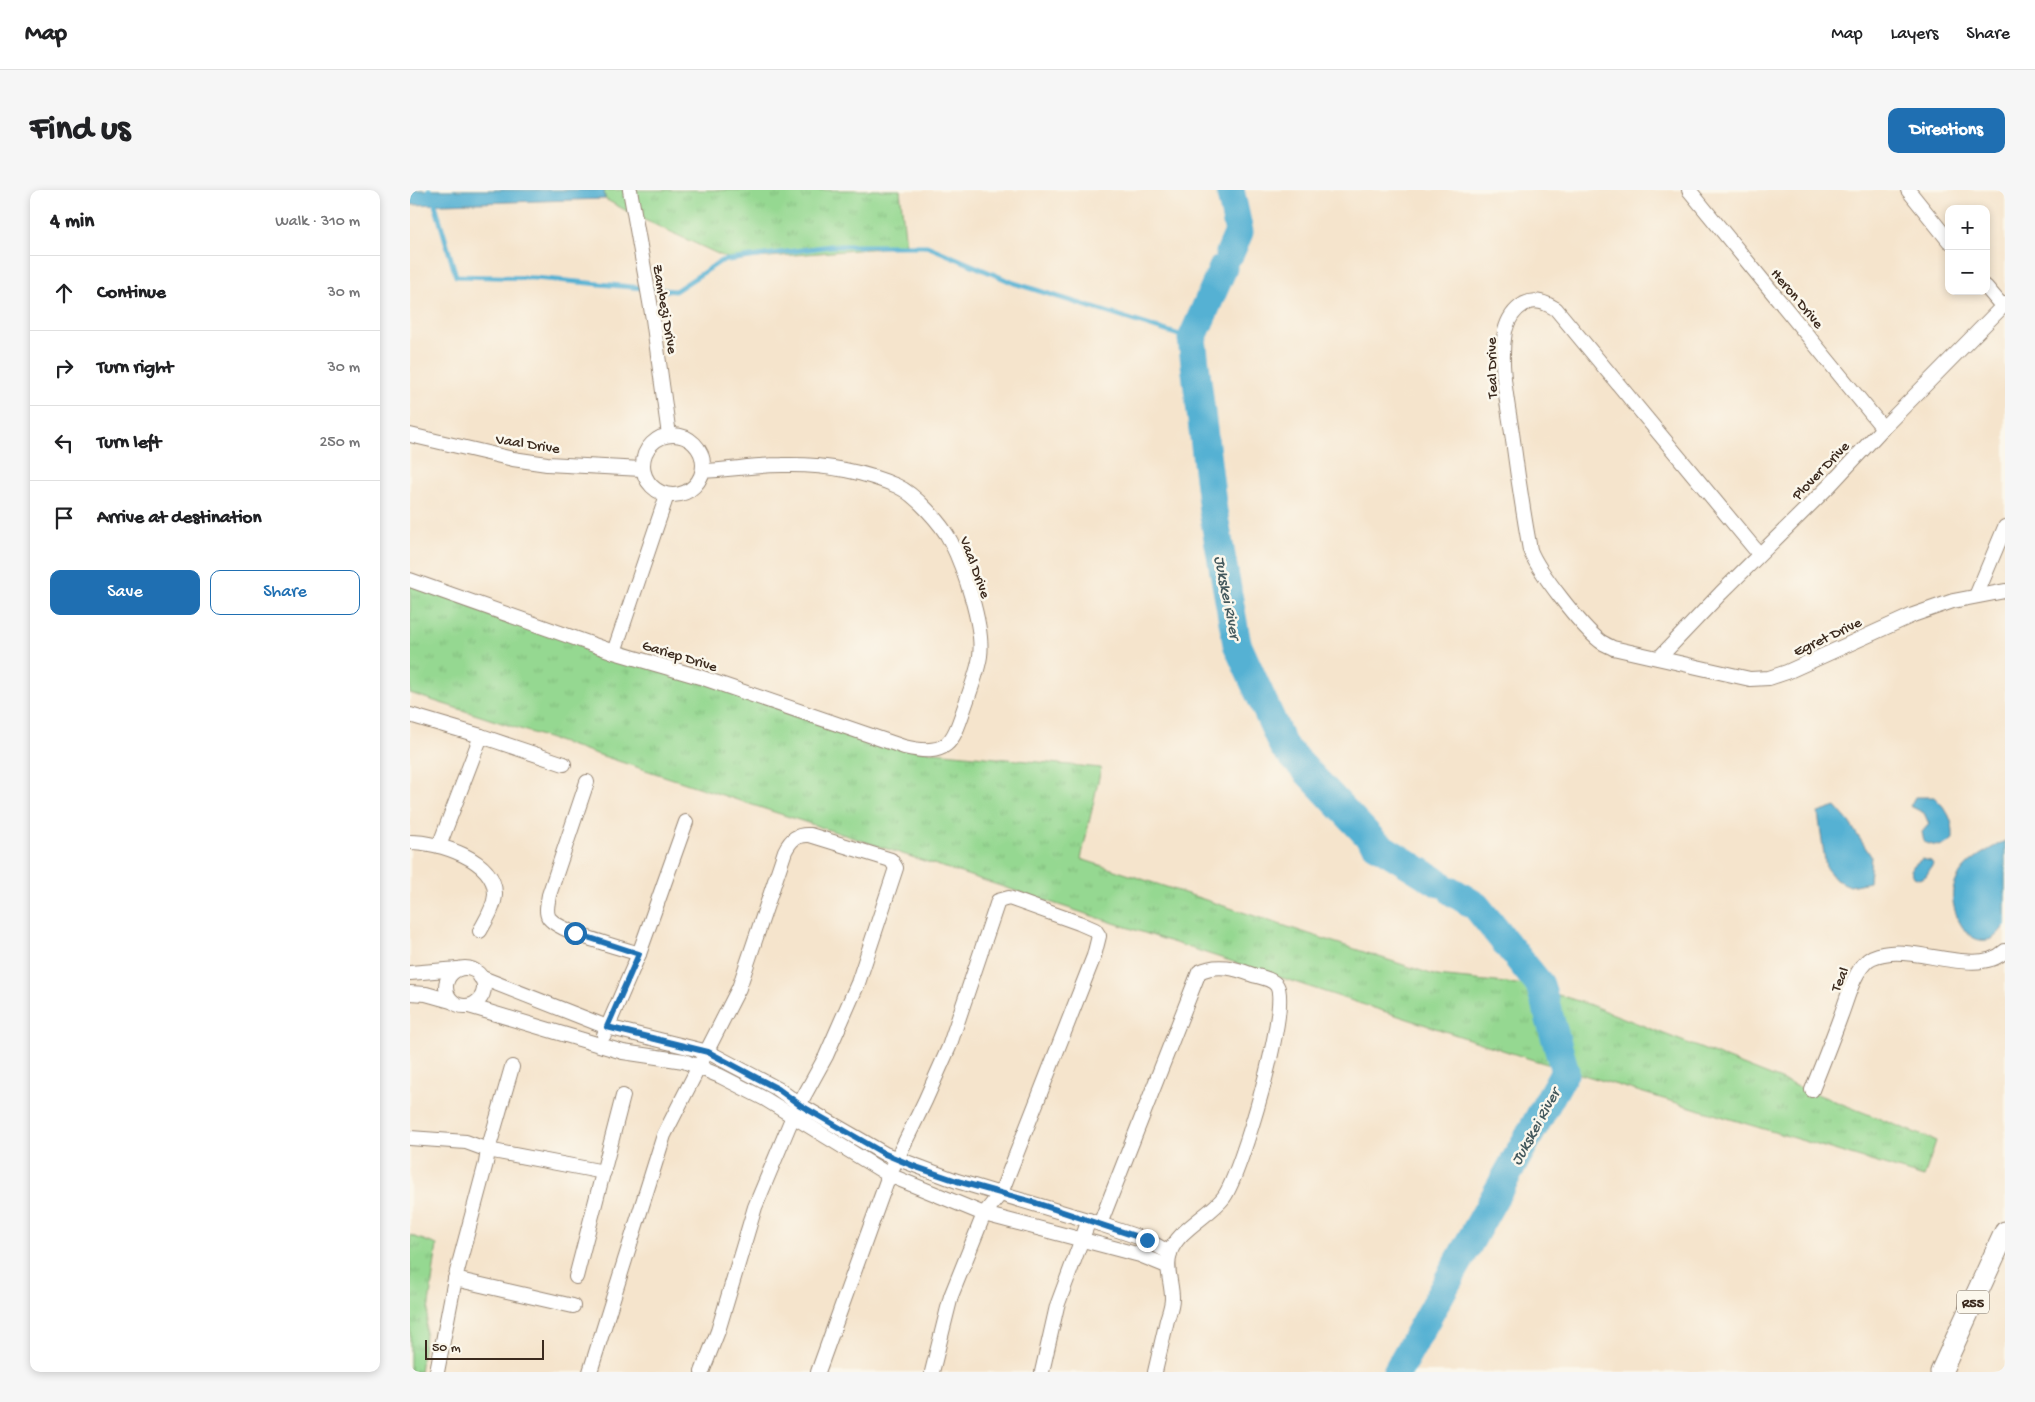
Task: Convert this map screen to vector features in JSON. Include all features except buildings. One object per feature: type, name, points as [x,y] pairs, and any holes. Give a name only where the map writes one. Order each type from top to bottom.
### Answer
[{"type":"main road","name":"R55","points":[[1940,1372],[2005,1232]]},
{"type":"street","name":"Zambezi Drive","points":[[630,190],[653,319],[669,434]]},
{"type":"street","name":"Heron Drive","points":[[1689,190],[1883,428]]},
{"type":"street","points":[[1908,190],[1945,236]]},
{"type":"street","points":[[1990,291],[2004,306]]},
{"type":"street","name":"Teal Drive","points":[[1659,658],[1613,648],[1602,643],[1588,630],[1537,567],[1533,558],[1528,538],[1505,388],[1505,333],[1510,316],[1525,304],[1534,301],[1542,302],[1556,309],[1759,554]]},
{"type":"street","name":"Plover Drive","points":[[1659,658],[2004,306]]},
{"type":"street","points":[[669,434],[691,440],[698,449],[702,459],[703,470],[700,480],[686,493],[667,495],[653,488],[648,483],[642,469],[642,461],[649,446],[654,440],[669,434]]},
{"type":"street","name":"Vaal Drive","points":[[410,435],[505,458],[547,464],[642,469]]},
{"type":"street","name":"Vaal Drive","points":[[703,470],[780,465],[838,468],[899,486],[930,514],[951,542],[957,557],[976,615],[980,647],[977,669],[957,730],[952,739],[942,747]]},
{"type":"street","points":[[614,652],[667,495]]},
{"type":"street","points":[[1976,596],[2005,527]]},
{"type":"street","name":"Gariep Drive","points":[[410,580],[614,652],[700,677],[904,747],[923,751],[942,747]]},
{"type":"street","name":"Egret Drive","points":[[1659,658],[1750,679],[1769,678],[1787,672],[1913,615],[1976,596],[2005,591]]},
{"type":"street","points":[[410,715],[481,736],[564,764]]},
{"type":"street","points":[[439,846],[481,736]]},
{"type":"street","points":[[588,782],[549,895],[546,912],[548,917],[556,924],[575,933],[639,954]]},
{"type":"street","points":[[600,1045],[639,954],[686,822]]},
{"type":"street","points":[[590,1372],[664,1135],[739,988],[789,843],[800,834],[810,835],[891,860],[896,868],[858,983],[826,1056],[796,1110],[755,1207],[718,1331],[702,1372]]},
{"type":"street","points":[[410,842],[425,842],[470,857],[491,880],[495,894],[493,904],[480,931]]},
{"type":"street","points":[[818,1372],[888,1175],[948,1047],[998,901],[1009,898],[1095,930],[1099,936],[1094,956],[1001,1193],[984,1214],[952,1296],[932,1372]]},
{"type":"street","name":"Teal","points":[[1812,1090],[1854,979],[1868,960],[1877,955],[1902,952],[1980,962],[1996,959],[2005,951]]},
{"type":"street","points":[[1042,1372],[1057,1306],[1082,1239],[1095,1222],[1199,972],[1207,968],[1220,966],[1271,980],[1277,986],[1279,1000],[1268,1070],[1240,1160],[1225,1197],[1181,1236],[1174,1245],[1168,1260],[1172,1300],[1154,1372]]},
{"type":"street","points":[[451,1002],[445,990],[446,983],[453,972],[458,969]]},
{"type":"street","points":[[410,973],[471,969],[480,977],[607,1027],[708,1052],[778,1089],[796,1110],[888,1175],[984,1214],[1140,1255],[1168,1260]]},
{"type":"street","points":[[410,993],[426,994],[462,1007],[469,1006],[476,1003],[484,991],[480,977]]},
{"type":"street","points":[[469,1006],[637,1055],[684,1061],[764,1099],[796,1110],[897,1159],[957,1181],[1095,1222],[1147,1240],[1168,1260]]},
{"type":"street","points":[[436,1372],[455,1279],[488,1150],[512,1067]]},
{"type":"street","points":[[576,1277],[623,1096]]},
{"type":"street","points":[[410,1138],[466,1142],[488,1150],[604,1172]]},
{"type":"street","points":[[455,1279],[574,1306]]},
{"type":"green space","points":[[604,190],[900,190],[906,246],[731,260],[634,215],[605,199]]},
{"type":"green space","points":[[410,581],[923,751],[1101,768],[1081,859],[1437,976],[1526,985],[1588,1004],[1936,1141],[1924,1177],[1527,1058],[410,693]]},
{"type":"green space","points":[[410,1235],[437,1245],[420,1372],[410,1372]]},
{"type":"water","points":[[410,190],[604,190],[605,199],[410,205]]},
{"type":"water","points":[[1915,797],[1934,797],[1939,801],[1951,821],[1953,839],[1939,846],[1924,842],[1922,832],[1929,824],[1924,813],[1910,806]]},
{"type":"water","points":[[1836,807],[1849,822],[1871,856],[1869,882],[1850,886],[1836,880],[1826,868],[1818,813]]},
{"type":"water","points":[[2005,841],[2005,925],[1993,938],[1979,940],[1972,937],[1960,924],[1954,906],[1954,888],[1960,874],[1970,862]]},
{"type":"water","points":[[1922,859],[1931,861],[1933,864],[1926,876],[1919,879],[1914,877],[1911,870]]},
{"type":"waterway","points":[[429,190],[432,194],[456,276],[535,278],[675,291],[721,261],[831,246],[927,246],[1014,283],[1192,339]]},
{"type":"waterway","name":"Jukskei River","points":[[1230,190],[1239,232],[1230,253]]},
{"type":"waterway","name":"Jukskei River","points":[[1223,268],[1192,339],[1213,511],[1237,644],[1283,746],[1376,844],[1439,883]]},
{"type":"waterway","name":"Jukskei River","points":[[1397,1372],[1565,1071],[1540,985],[1476,906],[1453,892]]},
{"type":"route","points":[[575,933],[639,954],[607,1027],[708,1052],[778,1089],[800,1105],[885,1154],[916,1167],[957,1181],[1036,1203],[1147,1240]]}]
